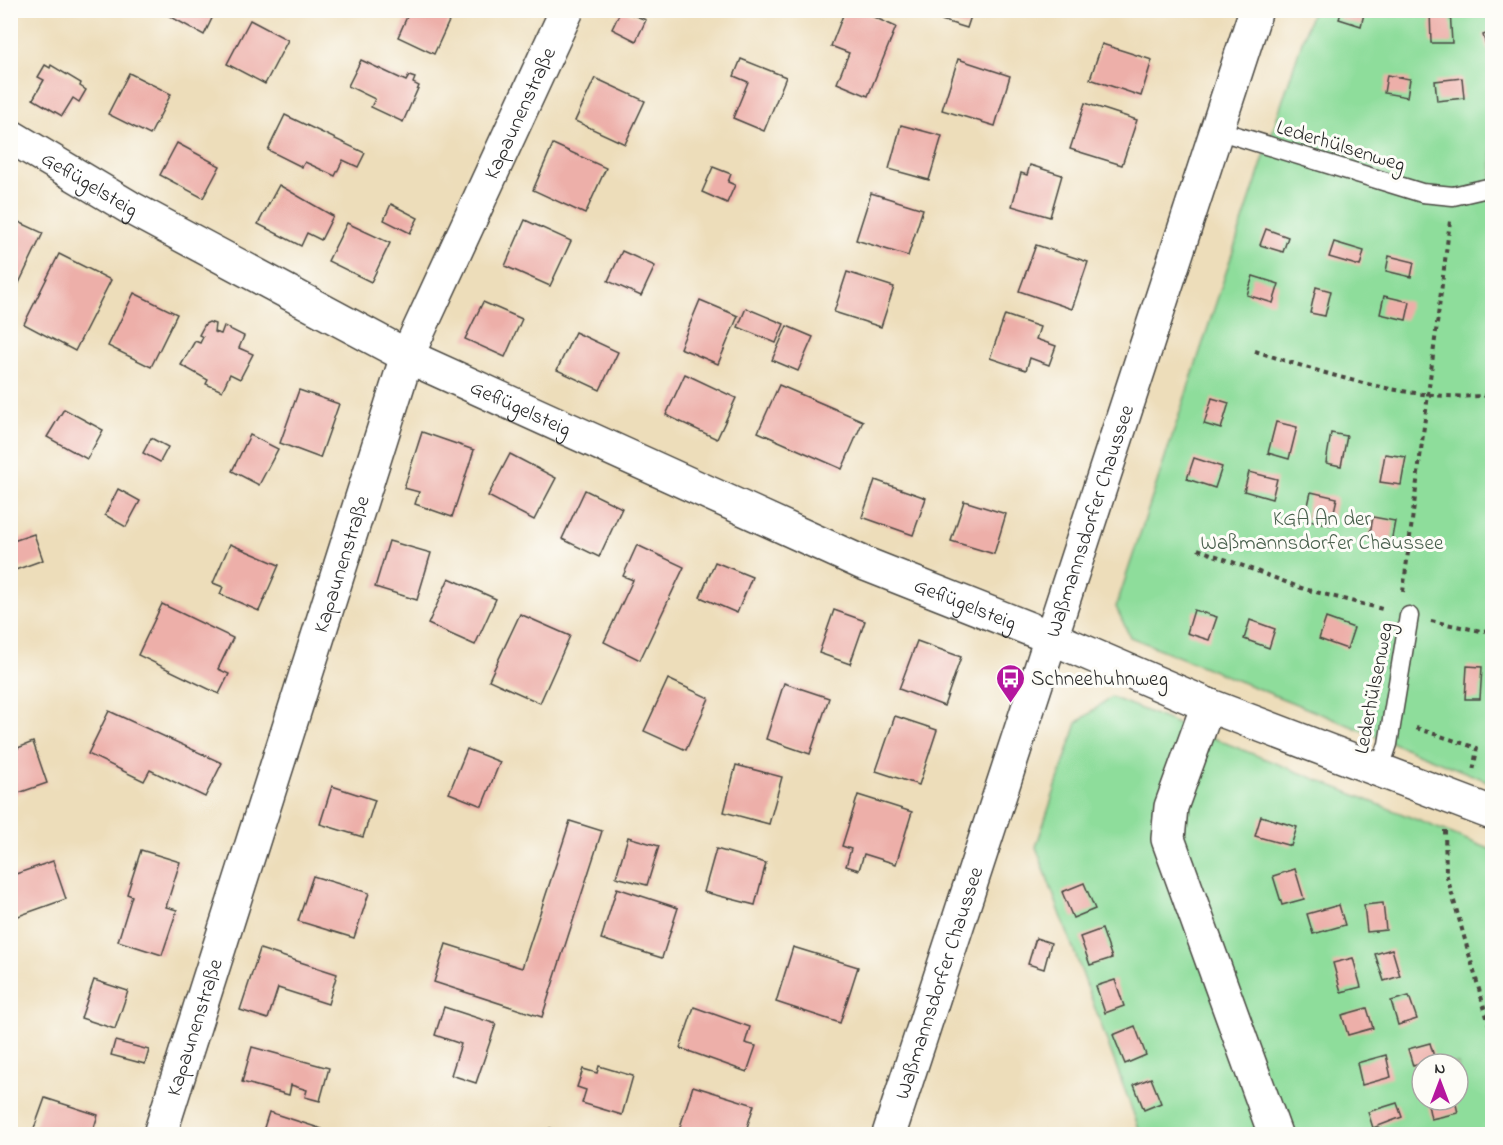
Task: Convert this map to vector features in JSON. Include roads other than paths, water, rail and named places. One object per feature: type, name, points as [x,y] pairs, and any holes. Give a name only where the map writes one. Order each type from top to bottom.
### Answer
[{"type":"street","name":"Kapaunenstraße","points":[[160,1134],[407,356],[567,10]]},
{"type":"street","name":"Waßmannsdorfer Chaussee","points":[[889,1134],[1256,10]]},
{"type":"street","name":"Geflügelsteig","points":[[10,136],[129,207],[407,356],[863,563],[1050,638]]},
{"type":"street","points":[[1050,638],[1208,705],[1380,768],[1492,813]]},
{"type":"street","points":[[1208,705],[1171,807],[1168,839],[1275,1134]]},
{"type":"lane","name":"Lederhülsenweg","points":[[1217,130],[1422,193],[1453,196],[1492,187]]},
{"type":"lane","name":"Lederhülsenweg","points":[[1380,768],[1392,721],[1405,615]]},
{"type":"place","name":"Schneehuhnweg","points":[[1010,704]]},
{"type":"park label","name":"KGA An der Waßmannsdorfer Chaussee","points":[[1322,530]]}]
